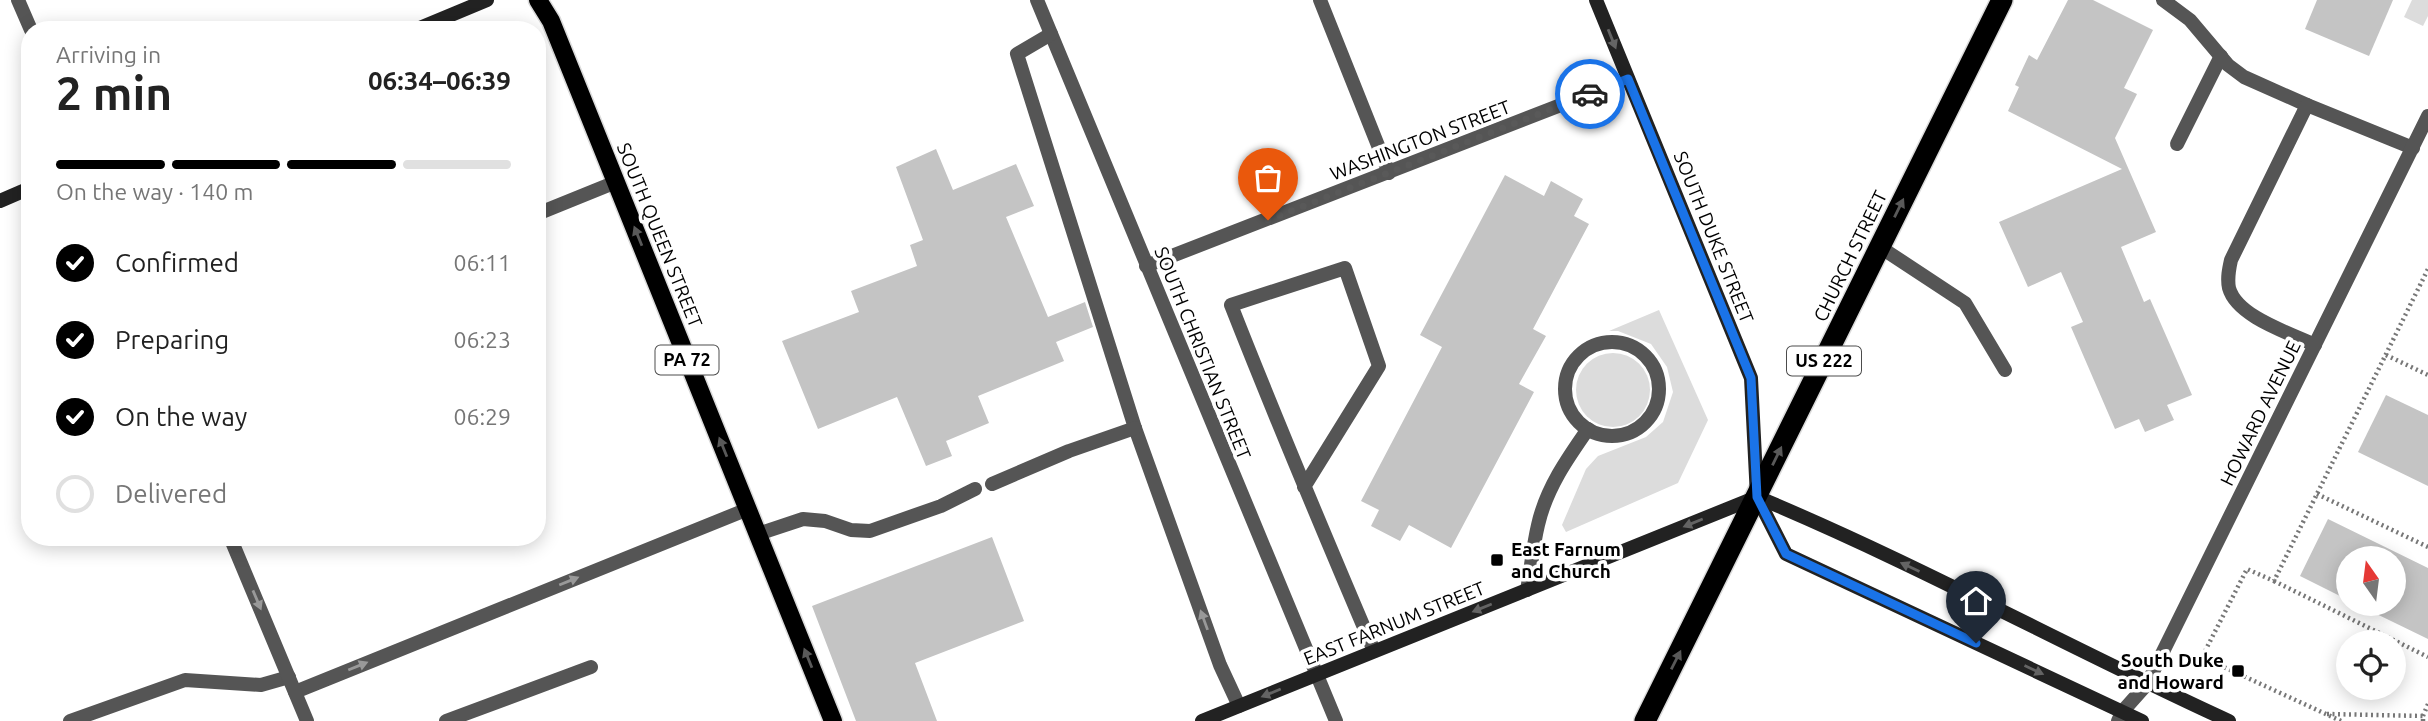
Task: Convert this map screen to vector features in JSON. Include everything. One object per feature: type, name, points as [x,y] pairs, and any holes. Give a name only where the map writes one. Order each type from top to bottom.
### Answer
[{"type":"highway","name":"CHURCH STREET","points":[[1645,721],[2002,0]]},
{"type":"main road","points":[[437,21],[487,0]]},
{"type":"main road","name":"SOUTH QUEEN STREET","points":[[538,0],[551,21],[834,721]]},
{"type":"main road","name":"SOUTH DUKE STREET","points":[[1596,0],[1751,378],[1757,497],[1786,554],[2120,716],[2142,721]]},
{"type":"main road","points":[[0,201],[21,192]]},
{"type":"main road","points":[[1757,497],[1805,517],[2077,646],[2147,684],[2229,721]]},
{"type":"main road","name":"EAST FARNUM STREET","points":[[1202,721],[1757,497]]},
{"type":"street","points":[[18,0],[27,21]]},
{"type":"street","name":"SOUTH CHRISTIAN STREET","points":[[1037,0],[1336,721]]},
{"type":"street","points":[[1320,0],[1389,173]]},
{"type":"street","points":[[2163,0],[2190,20],[2244,78],[2413,148]]},
{"type":"street","points":[[1051,34],[1017,54],[1135,428],[1220,665],[1239,706]]},
{"type":"street","points":[[2177,144],[2221,56]]},
{"type":"street","name":"WASHINGTON STREET","points":[[1146,266],[1628,79]]},
{"type":"street","points":[[2307,105],[2231,260],[2228,277],[2236,303],[2248,313],[2315,345]]},
{"type":"street","name":"HOWARD AVENUE","points":[[2120,716],[2147,684],[2428,116]]},
{"type":"street","points":[[546,210],[616,182]]},
{"type":"street","points":[[1880,247],[1965,303],[2005,370]]},
{"type":"street","points":[[1304,487],[1379,366],[1345,268],[1231,305],[1304,487],[1374,651]]},
{"type":"street","points":[[1617,342],[1632,346],[1645,355],[1659,382],[1659,398],[1654,412],[1644,424],[1632,432],[1617,436],[1602,435],[1588,429],[1576,419],[1568,405],[1565,390],[1568,374],[1575,361],[1587,350],[1601,344],[1617,342]]},
{"type":"street","points":[[992,484],[1069,451],[1135,428]]},
{"type":"street","points":[[1527,590],[1538,523],[1547,499],[1562,467],[1588,429]]},
{"type":"street","points":[[758,534],[803,519],[825,521],[851,530],[870,531],[941,506],[975,489]]},
{"type":"street","points":[[295,692],[748,509]]},
{"type":"street","points":[[234,546],[307,721]]},
{"type":"street","points":[[446,721],[591,667]]},
{"type":"street","points":[[70,721],[185,680],[261,685],[289,677]]},
{"type":"path","points":[[2274,582],[2428,269]]},
{"type":"path","points":[[2386,355],[2428,375]]},
{"type":"path","points":[[2317,494],[2428,547]]},
{"type":"path","points":[[2341,721],[2202,657],[2247,569],[2428,656]]},
{"type":"path","points":[[2325,714],[2423,718],[2428,704]]},
{"type":"shaded area","points":[[2412,0],[2428,0],[2428,16],[2423,26],[2404,17]]},
{"type":"shaded area","points":[[1659,310],[1708,420],[1678,483],[1566,532],[1562,525],[1586,469],[1598,456],[1646,437],[1663,422],[1673,392],[1667,367],[1651,344],[1618,331],[1609,331]]},
{"type":"shaded area","points":[[1613,353],[1634,359],[1644,369],[1650,390],[1644,411],[1634,421],[1613,427],[1592,421],[1582,411],[1576,390],[1582,369],[1592,359]]},
{"type":"building","points":[[2068,0],[2093,0],[2153,30],[2124,88],[2137,94],[2115,138],[2156,232],[2121,247],[2144,302],[2150,299],[2192,395],[2167,405],[2174,420],[2145,432],[2139,419],[2115,429],[2071,327],[2083,322],[2061,272],[2028,287],[1999,222],[2122,169],[2008,111],[2019,87],[2015,85],[2029,55],[2037,60]]},
{"type":"building","points":[[2317,0],[2393,0],[2369,56],[2305,29]]},
{"type":"building","points":[[936,149],[953,190],[1016,164],[1034,206],[1006,217],[1048,317],[1085,302],[1093,327],[1056,342],[1064,361],[978,396],[989,423],[946,441],[952,456],[926,466],[897,397],[818,429],[782,341],[859,312],[851,291],[917,266],[910,245],[923,240],[896,167]]},
{"type":"building","points":[[1505,175],[1544,196],[1551,181],[1583,199],[1574,216],[1589,224],[1533,329],[1546,336],[1519,384],[1534,392],[1451,548],[1409,525],[1400,541],[1371,526],[1379,510],[1361,501],[1442,347],[1420,335]]},
{"type":"building","points":[[2386,395],[2428,415],[2428,486],[2358,452]]},
{"type":"building","points":[[2328,519],[2383,546],[2336,546],[2336,594],[2300,576]]},
{"type":"building","points":[[992,537],[1024,621],[915,663],[937,721],[856,721],[812,606]]},
{"type":"building","points":[[2406,557],[2428,568],[2428,639],[2381,616],[2406,616]]},
{"type":"way so far","points":[[1268,220],[1590,94]]},
{"type":"place","name":"East Farnum and Church","points":[[1497,560]]},
{"type":"place","name":"South Duke and Howard","points":[[2238,671]]},
{"type":"route","points":[[1590,94],[1628,79],[1751,378],[1757,497],[1786,554],[1976,643]]}]
